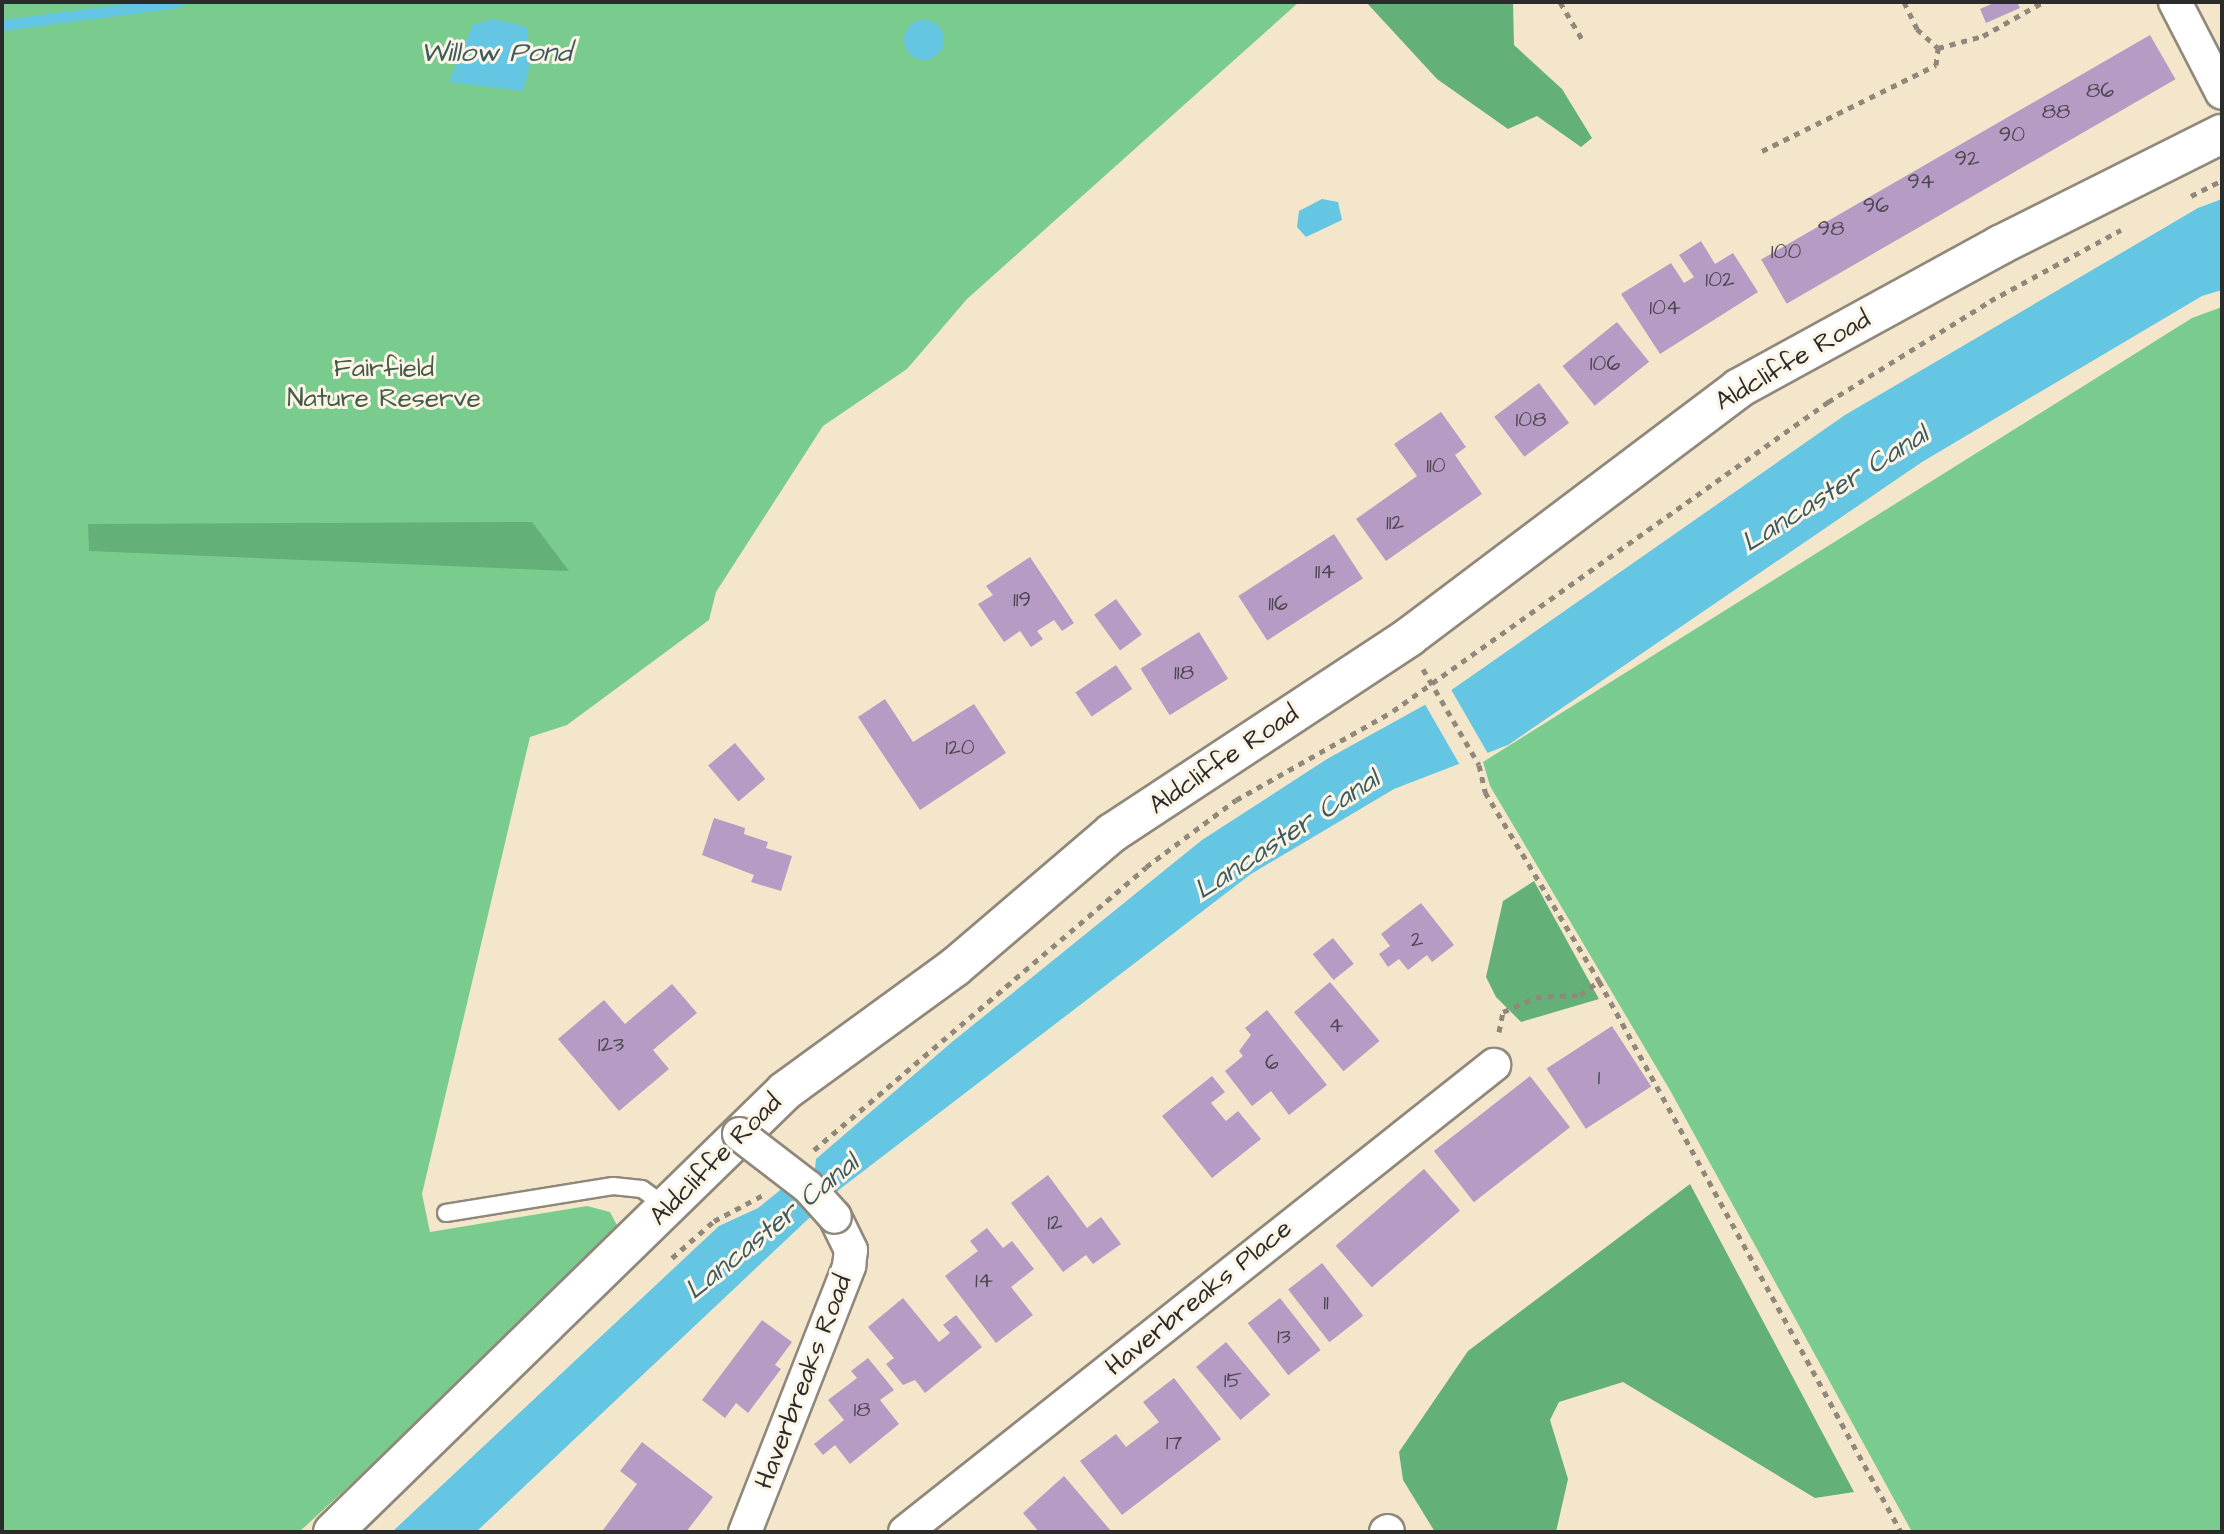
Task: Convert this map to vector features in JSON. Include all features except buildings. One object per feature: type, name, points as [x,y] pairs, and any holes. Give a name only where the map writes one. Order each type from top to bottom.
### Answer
[{"type":"street","points":[[2175,2],[2222,93]]},
{"type":"street","name":"Aldcliffe Road","points":[[333,1532],[668,1209],[785,1091],[955,967],[1112,833],[1409,637],[1739,388],[2000,245],[2222,134]]},
{"type":"street","name":"Haverbreaks Place","points":[[905,1532],[1494,1065]]},
{"type":"street","name":"Haverbreaks Road","points":[[739,1134],[808,1187],[835,1217],[851,1250],[849,1266],[745,1532]]},
{"type":"lane","points":[[446,1213],[613,1186],[642,1189],[668,1209]]},
{"type":"path","points":[[1560,2],[1582,39]]},
{"type":"path","points":[[1904,2],[1917,29],[1938,48]]},
{"type":"path","points":[[1938,48],[1983,36],[2043,2]]},
{"type":"path","points":[[1762,151],[1936,65],[1938,48]]},
{"type":"path","points":[[2184,199],[2222,180]]},
{"type":"path","points":[[812,1152],[1146,867],[1236,800],[1393,711],[1828,402],[1990,301],[2134,223]]},
{"type":"path","points":[[1451,660],[1456,668]]},
{"type":"path","points":[[1423,669],[1479,765],[1485,792],[1599,981],[1901,1532]]},
{"type":"path","points":[[1494,1065],[1503,1012],[1536,997],[1580,995],[1599,981]]},
{"type":"path","points":[[668,1262],[714,1221],[754,1203],[777,1183]]},
{"type":"green space","name":"Fairfield Nature Reserve","points":[[2,2],[1299,2],[967,299],[907,369],[823,426],[716,592],[709,620],[567,725],[530,737],[422,1194],[430,1232],[587,1206],[610,1212],[619,1229],[556,1287],[549,1303],[299,1532],[2,1532]]},
{"type":"green space","points":[[1366,2],[1513,2],[1514,45],[1562,89],[1592,138],[1581,147],[1537,116],[1508,129],[1437,79]]},
{"type":"green space","points":[[2222,307],[2222,1532],[1912,1532],[1671,1092],[1490,786],[1483,762],[2192,318]]},
{"type":"green space","points":[[532,522],[569,571],[89,551],[88,524]]},
{"type":"green space","points":[[1534,881],[1599,999],[1521,1022],[1496,997],[1486,977],[1503,901]]},
{"type":"green space","points":[[1690,1184],[1854,1492],[1815,1498],[1623,1382],[1559,1402],[1550,1420],[1568,1479],[1556,1532],[1435,1532],[1403,1480],[1399,1452],[1468,1351]]},
{"type":"water","name":"Willow Pond","points":[[494,19],[527,27],[530,64],[523,91],[449,82],[473,25]]},
{"type":"water","points":[[924,20],[938,26],[944,40],[938,54],[924,60],[910,54],[904,40],[910,26]]},
{"type":"water","points":[[1322,199],[1338,202],[1342,220],[1306,237],[1297,227],[1299,211]]},
{"type":"water","name":"Lancaster Canal","points":[[2222,199],[2222,290],[2202,296],[1922,462],[1508,745],[1394,789],[1251,874],[840,1189],[476,1532],[392,1532],[719,1226],[758,1208],[784,1187],[795,1187],[815,1169],[816,1159],[952,1042],[1202,840],[1327,759],[1450,691],[1845,415],[2198,208]]},
{"type":"pier","points":[[1449,686],[1490,756],[1464,771],[1423,701]]},
{"type":"waterway","points":[[2,25],[179,2]]}]
